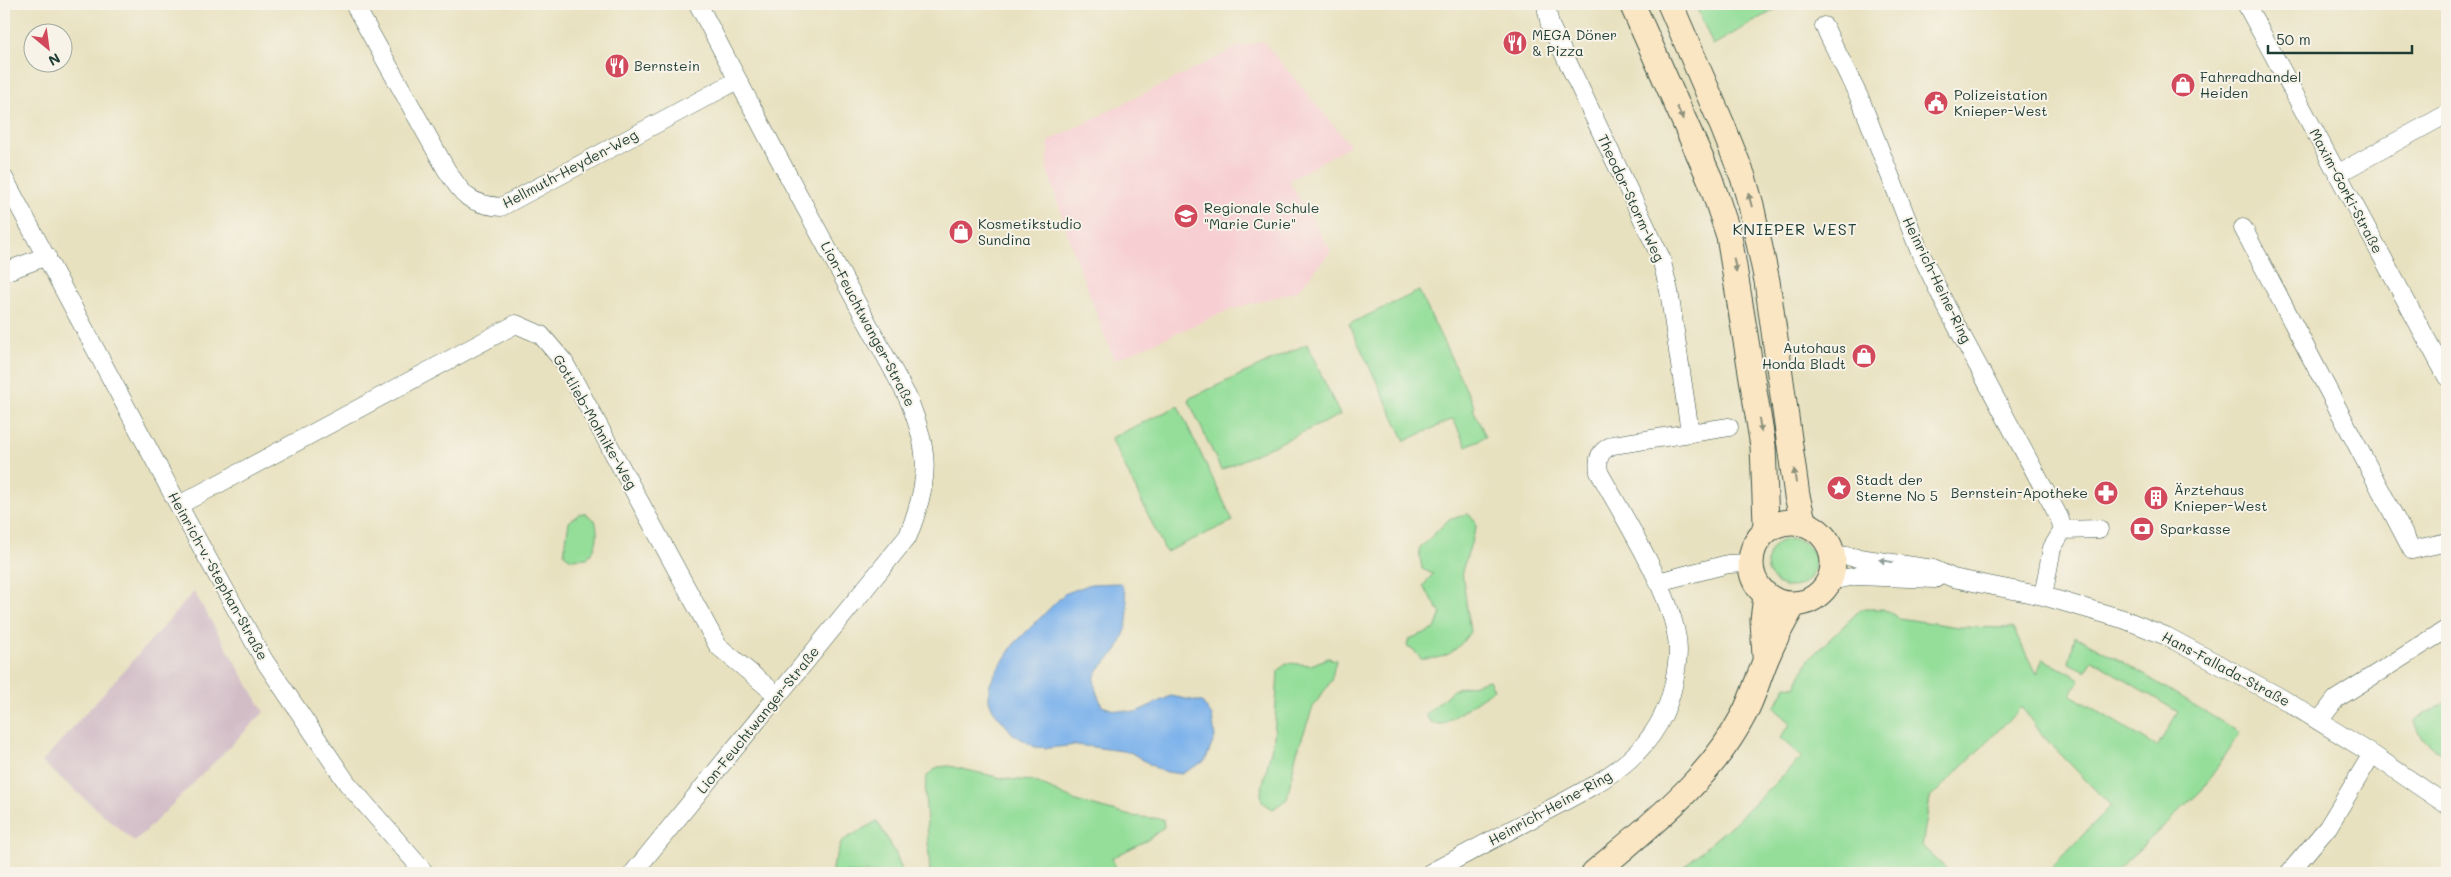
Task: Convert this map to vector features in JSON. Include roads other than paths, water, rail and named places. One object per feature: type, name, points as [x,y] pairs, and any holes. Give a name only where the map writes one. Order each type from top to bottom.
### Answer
[{"type":"main road","points":[[1632,4],[1710,179],[1729,236],[1763,446],[1766,523],[1764,532],[1752,552],[1750,563],[1754,582],[1766,596],[1784,604],[1794,604],[1815,598],[1829,581],[1832,572],[1832,554],[1822,535],[1804,524],[1783,523],[1764,532]]},
{"type":"main road","points":[[1637,4],[1663,39],[1690,95],[1697,97],[1707,91]]},
{"type":"main road","points":[[1654,4],[1668,29],[1695,62]]},
{"type":"main road","points":[[1670,4],[1743,176],[1758,232],[1774,323],[1797,496],[1804,524]]},
{"type":"main road","points":[[1765,660],[1763,620],[1766,596]]},
{"type":"main road","points":[[1594,873],[1652,823],[1708,768],[1743,716],[1765,660],[1794,604]]},
{"type":"street","name":"Hellmuth-Heyden-Weg","points":[[354,4],[446,170],[462,194],[483,205],[501,207],[738,80]]},
{"type":"street","name":"Lion-Feuchtwanger-Straße","points":[[633,873],[908,536],[925,482],[926,455],[918,422],[908,396],[698,4]]},
{"type":"street","name":"Theodor-Storm-Weg","points":[[1550,4],[1547,11],[1550,25],[1660,258],[1669,291],[1690,432]]},
{"type":"street","name":"Maxim-Gorki-Straße","points":[[2246,4],[2447,377]]},
{"type":"street","name":"Heinrich-Heine-Ring","points":[[1824,26],[1861,101],[1919,250],[1947,308],[2058,517],[2063,530]]},
{"type":"street","points":[[2337,174],[2447,114]]},
{"type":"street","name":"Heinrich-v.-Stephan-Straße","points":[[4,178],[264,660],[347,783],[426,873]]},
{"type":"street","points":[[2242,228],[2412,550],[2447,542]]},
{"type":"street","points":[[4,272],[47,256]]},
{"type":"street","name":"Gottlieb-Mohnike-Weg","points":[[179,505],[516,324],[541,334],[564,362],[718,646],[777,696]]},
{"type":"street","name":"Heinrich-Heine-Ring","points":[[1430,873],[1608,778],[1635,756],[1650,739],[1669,703],[1678,655],[1677,633],[1658,582],[1599,472],[1598,462],[1604,449],[1613,445],[1729,427]]},
{"type":"street","points":[[2043,596],[2052,548],[2063,530],[2099,529]]},
{"type":"street","name":"Hans-Fallada-Straße","points":[[1832,554],[1933,569],[1953,578],[2043,596],[2123,619],[2166,636],[2212,659],[2320,721],[2447,805]]},
{"type":"street","points":[[1658,582],[1728,564],[1750,563]]},
{"type":"street","name":"Hans-Fallada-Straße","points":[[1829,581],[1857,576],[1931,580],[1953,578]]},
{"type":"street","points":[[2320,721],[2336,699],[2447,629]]},
{"type":"street","points":[[2290,873],[2328,827],[2372,754]]},
{"type":"water","points":[[1120,583],[1127,599],[1128,616],[1126,626],[1117,650],[1095,676],[1094,684],[1096,691],[1102,706],[1114,710],[1136,712],[1171,696],[1202,702],[1212,716],[1215,737],[1205,761],[1181,774],[1161,771],[1130,752],[1077,745],[1049,748],[1035,747],[1013,734],[993,710],[989,700],[989,687],[994,675],[1014,644],[1064,594],[1091,584]]},
{"type":"place","name":"MEGA Döner & Pizza","points":[[1515,43]]},
{"type":"place","name":"Bernstein","points":[[617,66]]},
{"type":"place","name":"Fahrradhandel Heiden","points":[[2183,85]]},
{"type":"place","name":"Polizeistation Knieper-West","points":[[1936,103]]},
{"type":"place","name":"Regionale Schule \"Marie Curie\"","points":[[1186,216]]},
{"type":"place","name":"Kosmetikstudio Sundina","points":[[961,232]]},
{"type":"place","name":"Autohaus Honda Bladt","points":[[1864,356]]},
{"type":"place","name":"Stadt der Sterne No 5","points":[[1839,488]]},
{"type":"place","name":"Bernstein-Apotheke","points":[[2106,493]]},
{"type":"place","name":"Ärztehaus Knieper-West","points":[[2156,498]]},
{"type":"place","name":"Sparkasse","points":[[2142,529]]},
{"type":"district","name":"KNIEPER WEST","points":[[1795,229]]}]
